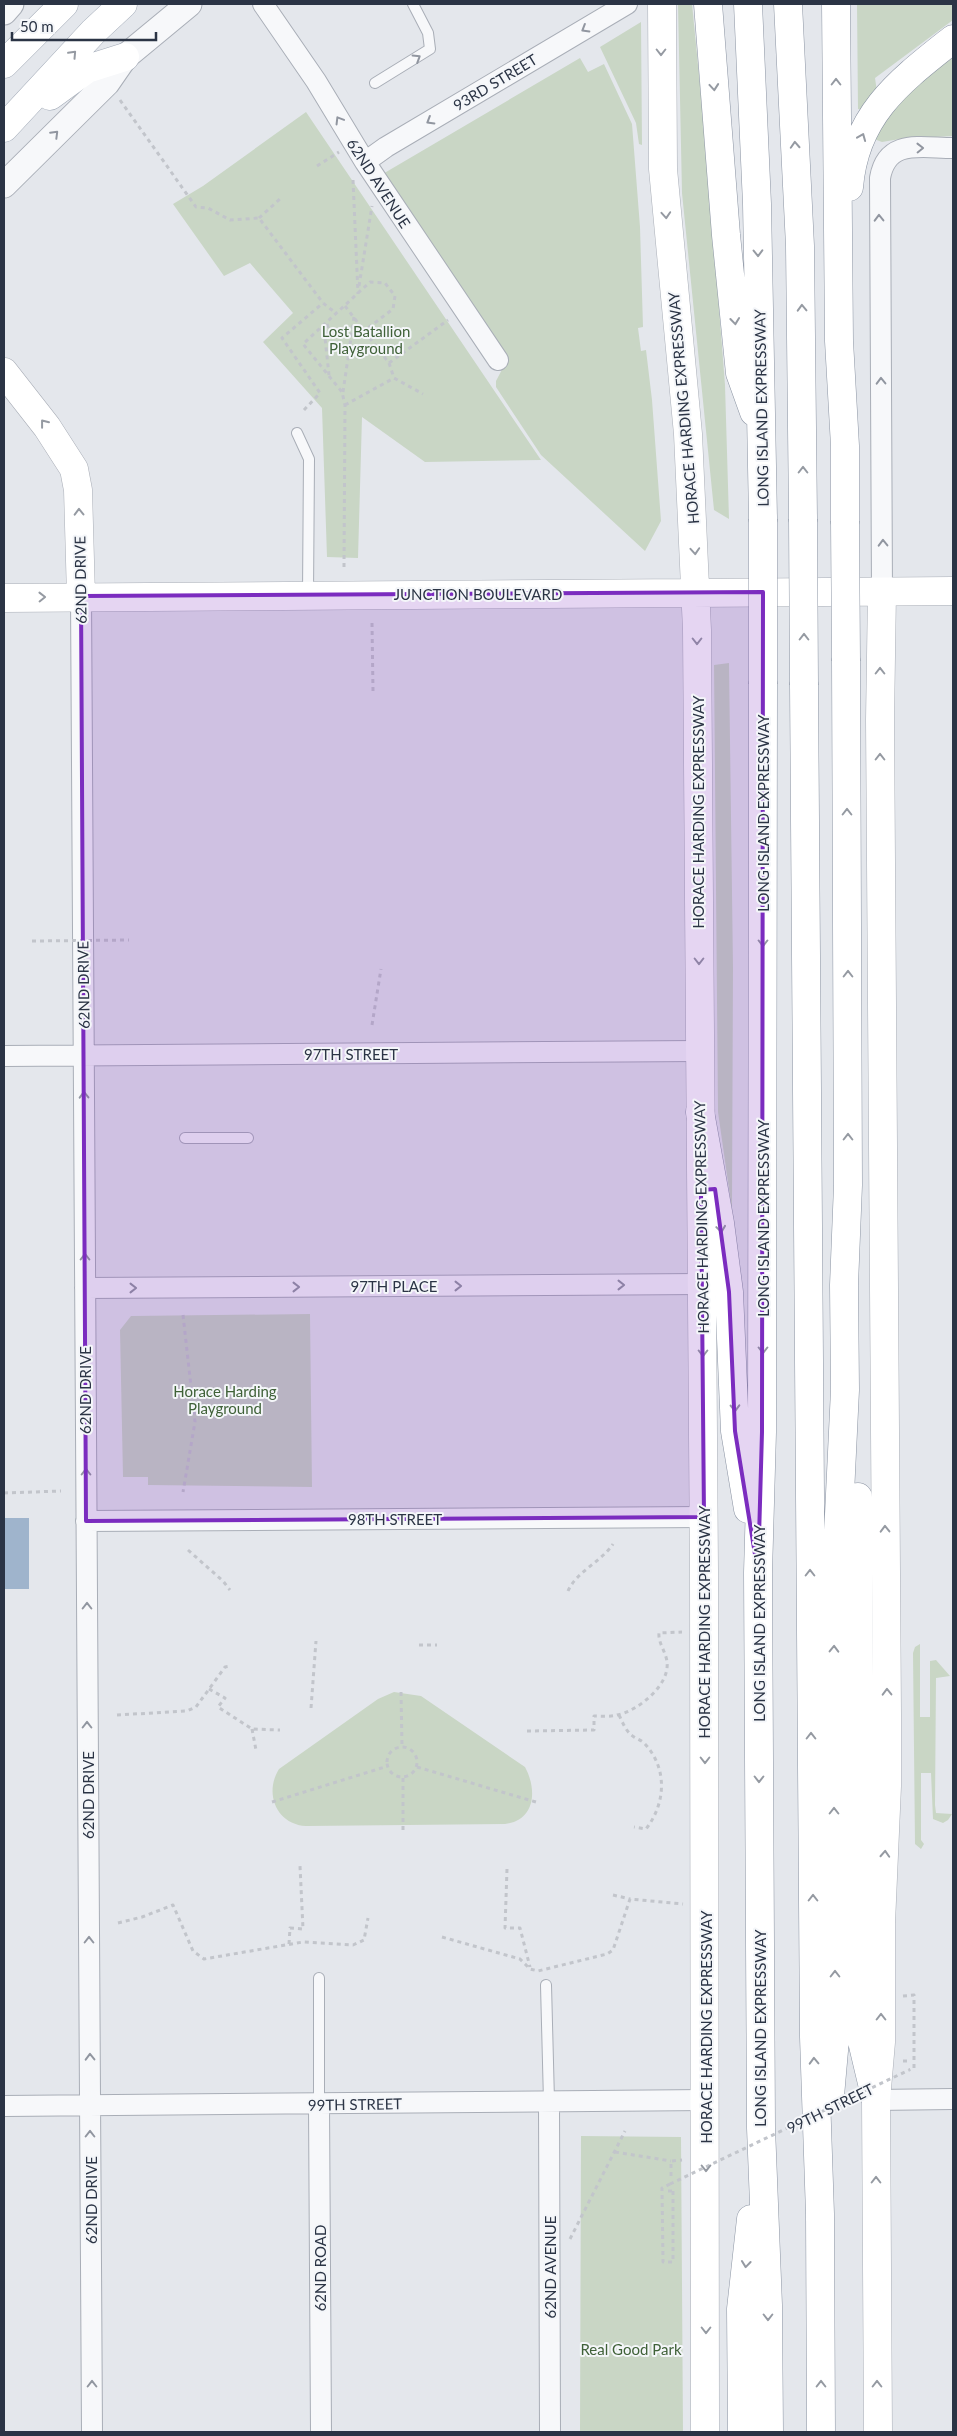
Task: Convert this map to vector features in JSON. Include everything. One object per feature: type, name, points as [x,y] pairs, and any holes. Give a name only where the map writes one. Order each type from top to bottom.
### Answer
[{"type":"main road","points":[[4,64],[64,4]]},
{"type":"main road","points":[[4,128],[93,32],[123,4]]},
{"type":"main road","name":"HORACE HARDING EXPRESSWAY","points":[[662,4],[663,169],[688,434],[696,592],[699,1051],[703,1284],[706,2432]]},
{"type":"main road","points":[[708,4],[726,235],[740,373],[762,435]]},
{"type":"main road","name":"LONG ISLAND EXPRESSWAY","points":[[748,4],[757,204],[763,519],[762,1432],[758,1573],[761,2128],[768,2305],[769,2432]]},
{"type":"main road","points":[[788,4],[800,246],[814,2037],[820,2214],[821,2432]]},
{"type":"main road","points":[[820,2214],[835,2039],[833,1664],[845,1390],[844,1285],[848,1186],[845,521],[839,341],[836,4]]},
{"type":"main road","points":[[844,446],[849,340],[848,198],[853,163],[862,133],[880,104],[905,77],[953,39]]},
{"type":"main road","points":[[4,128],[87,69],[125,57]]},
{"type":"main road","name":"62ND DRIVE","points":[[4,372],[47,427],[74,469],[78,490],[81,596]]},
{"type":"main road","name":"JUNCTION BOULEVARD","points":[[4,598],[953,591]]},
{"type":"main road","points":[[878,2432],[876,2100],[881,2042],[881,1922],[887,1759],[880,720],[882,592]]},
{"type":"main road","points":[[700,1112],[720,1223],[729,1292],[735,1431],[758,1573]]},
{"type":"main road","points":[[848,1186],[855,1283],[861,2037],[876,2100]]},
{"type":"main road","points":[[742,2432],[741,2309],[761,2128]]},
{"type":"street","points":[[4,12],[12,4]]},
{"type":"street","points":[[4,185],[107,83],[125,57],[189,4]]},
{"type":"street","name":"62ND AVENUE","points":[[263,4],[316,81],[359,170],[498,360]]},
{"type":"street","name":"93RD STREET","points":[[359,170],[386,147],[627,4]]},
{"type":"street","points":[[882,592],[878,192],[882,167],[889,155],[904,149],[953,148]]},
{"type":"street","name":"62ND DRIVE","points":[[81,596],[92,2432]]},
{"type":"street","name":"97TH STREET","points":[[4,1056],[699,1051]]},
{"type":"street","name":"97TH PLACE","points":[[85,1288],[703,1284]]},
{"type":"street","name":"98TH STREET","points":[[86,1521],[704,1517]]},
{"type":"street","name":"99TH STREET","points":[[876,2100],[953,2099]]},
{"type":"street","name":"99TH STREET","points":[[4,2106],[706,2100]]},
{"type":"street","name":"62ND AVENUE","points":[[549,2101],[550,2432]]},
{"type":"street","name":"62ND ROAD","points":[[319,2104],[321,2432]]},
{"type":"lane","points":[[375,83],[430,50],[428,33],[413,4]]},
{"type":"lane","points":[[297,433],[308,459],[308,595]]},
{"type":"lane","points":[[185,1138],[248,1138]]},
{"type":"lane","points":[[319,1978],[319,2104]]},
{"type":"lane","points":[[546,1985],[549,2101]]},
{"type":"path","points":[[120,100],[196,207],[208,208],[230,220],[259,218],[281,198]]},
{"type":"path","points":[[317,166],[341,150]]},
{"type":"path","points":[[358,294],[359,170]]},
{"type":"path","points":[[358,294],[373,198]]},
{"type":"path","points":[[259,218],[323,303],[337,314]]},
{"type":"path","points":[[342,392],[304,344],[370,282],[384,284],[395,296],[393,309],[364,331]]},
{"type":"path","points":[[304,410],[320,393],[282,338],[323,303]]},
{"type":"path","points":[[345,306],[389,363],[394,378],[422,394]]},
{"type":"path","points":[[389,363],[454,316]]},
{"type":"path","points":[[344,567],[345,406],[342,392],[354,317]]},
{"type":"path","points":[[327,324],[324,338],[329,375]]},
{"type":"path","points":[[345,406],[394,378]]},
{"type":"path","points":[[372,623],[374,691]]},
{"type":"path","points":[[32,941],[129,940]]},
{"type":"path","points":[[372,1025],[381,969]]},
{"type":"path","points":[[183,1316],[195,1422],[183,1492]]},
{"type":"path","points":[[4,1493],[61,1491]]},
{"type":"path","points":[[568,1591],[571,1584],[606,1555],[612,1544]]},
{"type":"path","points":[[188,1550],[223,1581],[230,1590]]},
{"type":"path","points":[[527,1731],[594,1730],[594,1716],[618,1714],[640,1704],[663,1681],[667,1672],[667,1661],[659,1633],[688,1632]]},
{"type":"path","points":[[312,1708],[316,1641]]},
{"type":"path","points":[[419,1645],[436,1646]]},
{"type":"path","points":[[116,1715],[187,1711],[196,1707],[225,1667],[231,1666]]},
{"type":"path","points":[[209,1689],[225,1698],[218,1707],[252,1729],[280,1730]]},
{"type":"path","points":[[401,1692],[402,1746]]},
{"type":"path","points":[[618,1714],[627,1732],[643,1742],[662,1772],[656,1816],[646,1829],[634,1827]]},
{"type":"path","points":[[252,1729],[256,1750]]},
{"type":"path","points":[[402,1746],[416,1754],[417,1766],[413,1773],[403,1778],[394,1775],[388,1766],[390,1754],[402,1746]]},
{"type":"path","points":[[272,1802],[388,1766]]},
{"type":"path","points":[[417,1766],[536,1802]]},
{"type":"path","points":[[403,1778],[403,1830]]},
{"type":"path","points":[[289,1944],[290,1928],[303,1929],[300,1866]]},
{"type":"path","points":[[507,1869],[505,1928],[520,1928],[530,1969]]},
{"type":"path","points":[[612,1895],[630,1899],[689,1904]]},
{"type":"path","points":[[442,1937],[520,1960],[530,1969],[538,1971],[607,1954],[613,1950],[630,1899]]},
{"type":"path","points":[[118,1923],[142,1917],[173,1905],[193,1951],[204,1959],[303,1942],[353,1945],[364,1940],[368,1918]]},
{"type":"path","name":"99TH STREET","points":[[668,2191],[672,2191],[673,2262],[663,2262],[662,2188],[914,2068],[914,1995],[902,1996],[902,2005]]},
{"type":"path","points":[[903,2051],[903,2061],[909,2061]]},
{"type":"path","points":[[570,2239],[625,2131]]},
{"type":"path","points":[[615,2152],[671,2161],[690,2160]]},
{"type":"path","points":[[671,2161],[671,2176]]},
{"type":"highlighted area","points":[[763,592],[762,1432],[758,1573],[735,1431],[729,1292],[715,1189],[701,1190],[704,1517],[86,1521],[81,596]]},
{"type":"green space","points":[[678,4],[692,4],[708,166],[725,385],[729,519],[714,510],[682,193]]},
{"type":"green space","points":[[857,4],[953,4],[953,20],[875,78],[877,92],[865,110],[858,109]]},
{"type":"green space","points":[[641,22],[642,145],[639,144],[636,123],[600,47]]},
{"type":"green space","points":[[953,55],[953,136],[882,142],[874,139],[898,101]]},
{"type":"green space","points":[[580,58],[588,72],[604,64],[632,124],[640,227],[643,327],[638,328],[641,351],[646,350],[652,400],[661,521],[645,551],[541,455],[496,387],[496,381],[506,362],[381,175]]},
{"type":"green space","name":"Lost Batallion Playground","points":[[306,112],[541,460],[425,462],[362,417],[358,558],[327,557],[322,408],[263,342],[293,313],[250,263],[224,276],[173,204],[203,186]]},
{"type":"green space","points":[[729,663],[733,968],[732,1210],[718,1112],[714,665]]},
{"type":"green space","name":"Horace Harding Playground","points":[[310,1314],[312,1487],[148,1485],[148,1477],[123,1477],[120,1330],[131,1316]]},
{"type":"green space","points":[[920,1644],[920,1717],[930,1717],[930,1661],[936,1660],[950,1676],[936,1678],[935,1805],[936,1813],[952,1814],[943,1823],[933,1819],[931,1773],[921,1773],[921,1840],[924,1844],[921,1849],[915,1844],[913,1653],[915,1647]]},
{"type":"green space","points":[[394,1692],[421,1696],[525,1767],[529,1776],[532,1794],[528,1810],[523,1816],[505,1824],[306,1826],[287,1820],[280,1813],[273,1797],[275,1778],[279,1769],[378,1699]]},
{"type":"green space","name":"Real Good Park","points":[[581,2136],[681,2137],[683,2432],[580,2432]]},
{"type":"water","points":[[4,1518],[29,1518],[29,1589],[4,1589]]}]
